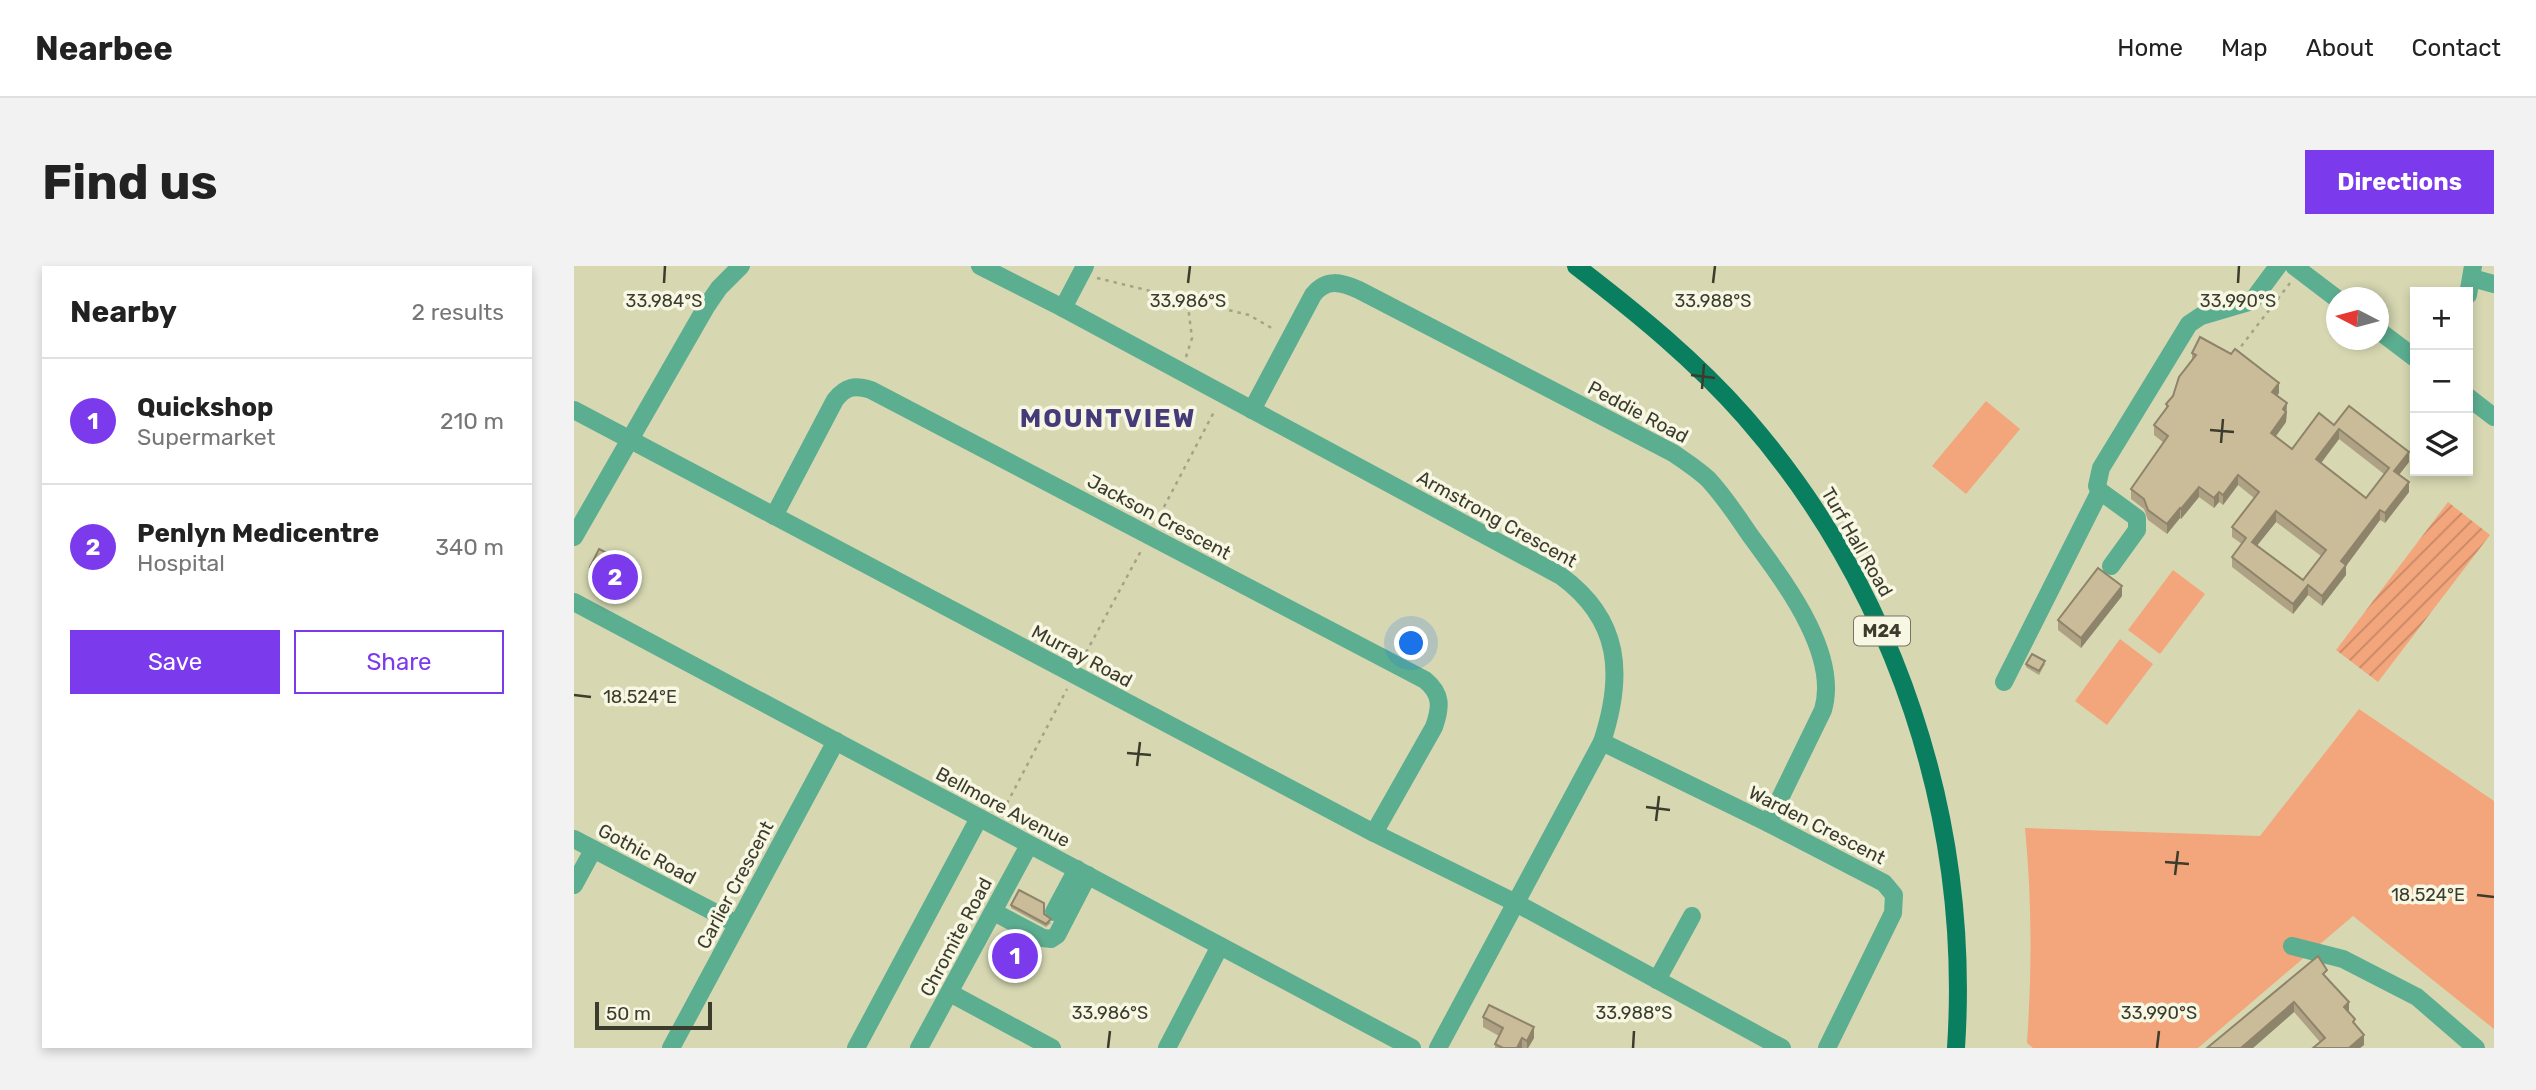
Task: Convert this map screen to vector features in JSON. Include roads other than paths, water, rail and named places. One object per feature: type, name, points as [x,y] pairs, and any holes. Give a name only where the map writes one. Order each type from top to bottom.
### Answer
[{"type":"main road","name":"Turf Hall Road","points":[[1576,266],[1674,345],[1745,417],[1790,473],[1818,514],[1868,599],[1911,702],[1933,777],[1943,824],[1951,875],[1959,969],[1956,1048]]},
{"type":"street","points":[[574,537],[706,307],[719,288],[741,266]]},
{"type":"street","name":"Armstrong Crescent","points":[[981,266],[1561,576],[1574,586],[1600,617],[1614,651],[1614,700],[1602,743],[1438,1048]]},
{"type":"street","points":[[2111,566],[2137,530],[2138,524],[2137,519],[2100,491],[2097,486],[2101,468],[2189,324],[2202,316],[2252,301],[2278,266]]},
{"type":"street","points":[[1063,308],[1084,268]]},
{"type":"street","points":[[2293,273],[2326,292]]},
{"type":"street","points":[[2471,280],[2494,284]]},
{"type":"street","name":"Peddie Road","points":[[1252,410],[1318,288],[1330,282],[1349,285],[1673,453],[1707,479],[1718,490],[1789,590],[1812,634],[1824,668],[1827,691],[1823,710],[1768,823]]},
{"type":"street","points":[[2389,338],[2410,354]]},
{"type":"street","name":"Jackson Crescent","points":[[774,516],[835,400],[846,389],[860,387],[871,390],[1425,680],[1438,695],[1440,703],[1434,727],[1374,833]]},
{"type":"street","points":[[2473,401],[2494,417]]},
{"type":"street","name":"Murray Road","points":[[574,410],[1374,833],[1516,902]]},
{"type":"street","points":[[2004,682],[2100,491]]},
{"type":"street","name":"Bellmore Avenue","points":[[574,602],[1412,1048]]},
{"type":"street","name":"Carlier Crescent","points":[[671,1048],[836,741]]},
{"type":"street","name":"Warden Crescent","points":[[1602,743],[1768,823],[1884,883],[1894,895],[1893,913],[1827,1048]]},
{"type":"street","points":[[856,1048],[979,818]]},
{"type":"street","name":"Gothic Road","points":[[574,839],[737,925]]},
{"type":"street","name":"Chromite Road","points":[[919,1048],[1029,845]]},
{"type":"street","points":[[574,885],[593,850]]},
{"type":"street","points":[[996,908],[1043,938],[1051,939],[1057,934],[1083,872]]},
{"type":"street","points":[[996,908],[1043,931],[1083,872]]},
{"type":"street","points":[[1516,902],[1782,1048]]},
{"type":"street","points":[[1657,980],[1692,916]]},
{"type":"street","points":[[1167,1048],[1220,946]]},
{"type":"street","points":[[2292,946],[2343,959],[2417,997],[2476,1048]]},
{"type":"street","points":[[950,993],[1052,1048]]},
{"type":"place","name":"Penlyn Medicentre","points":[[615,577]]},
{"type":"place","name":"Quickshop","points":[[1015,956]]},
{"type":"district","name":"MOUNTVIEW","points":[[1108,418]]}]
